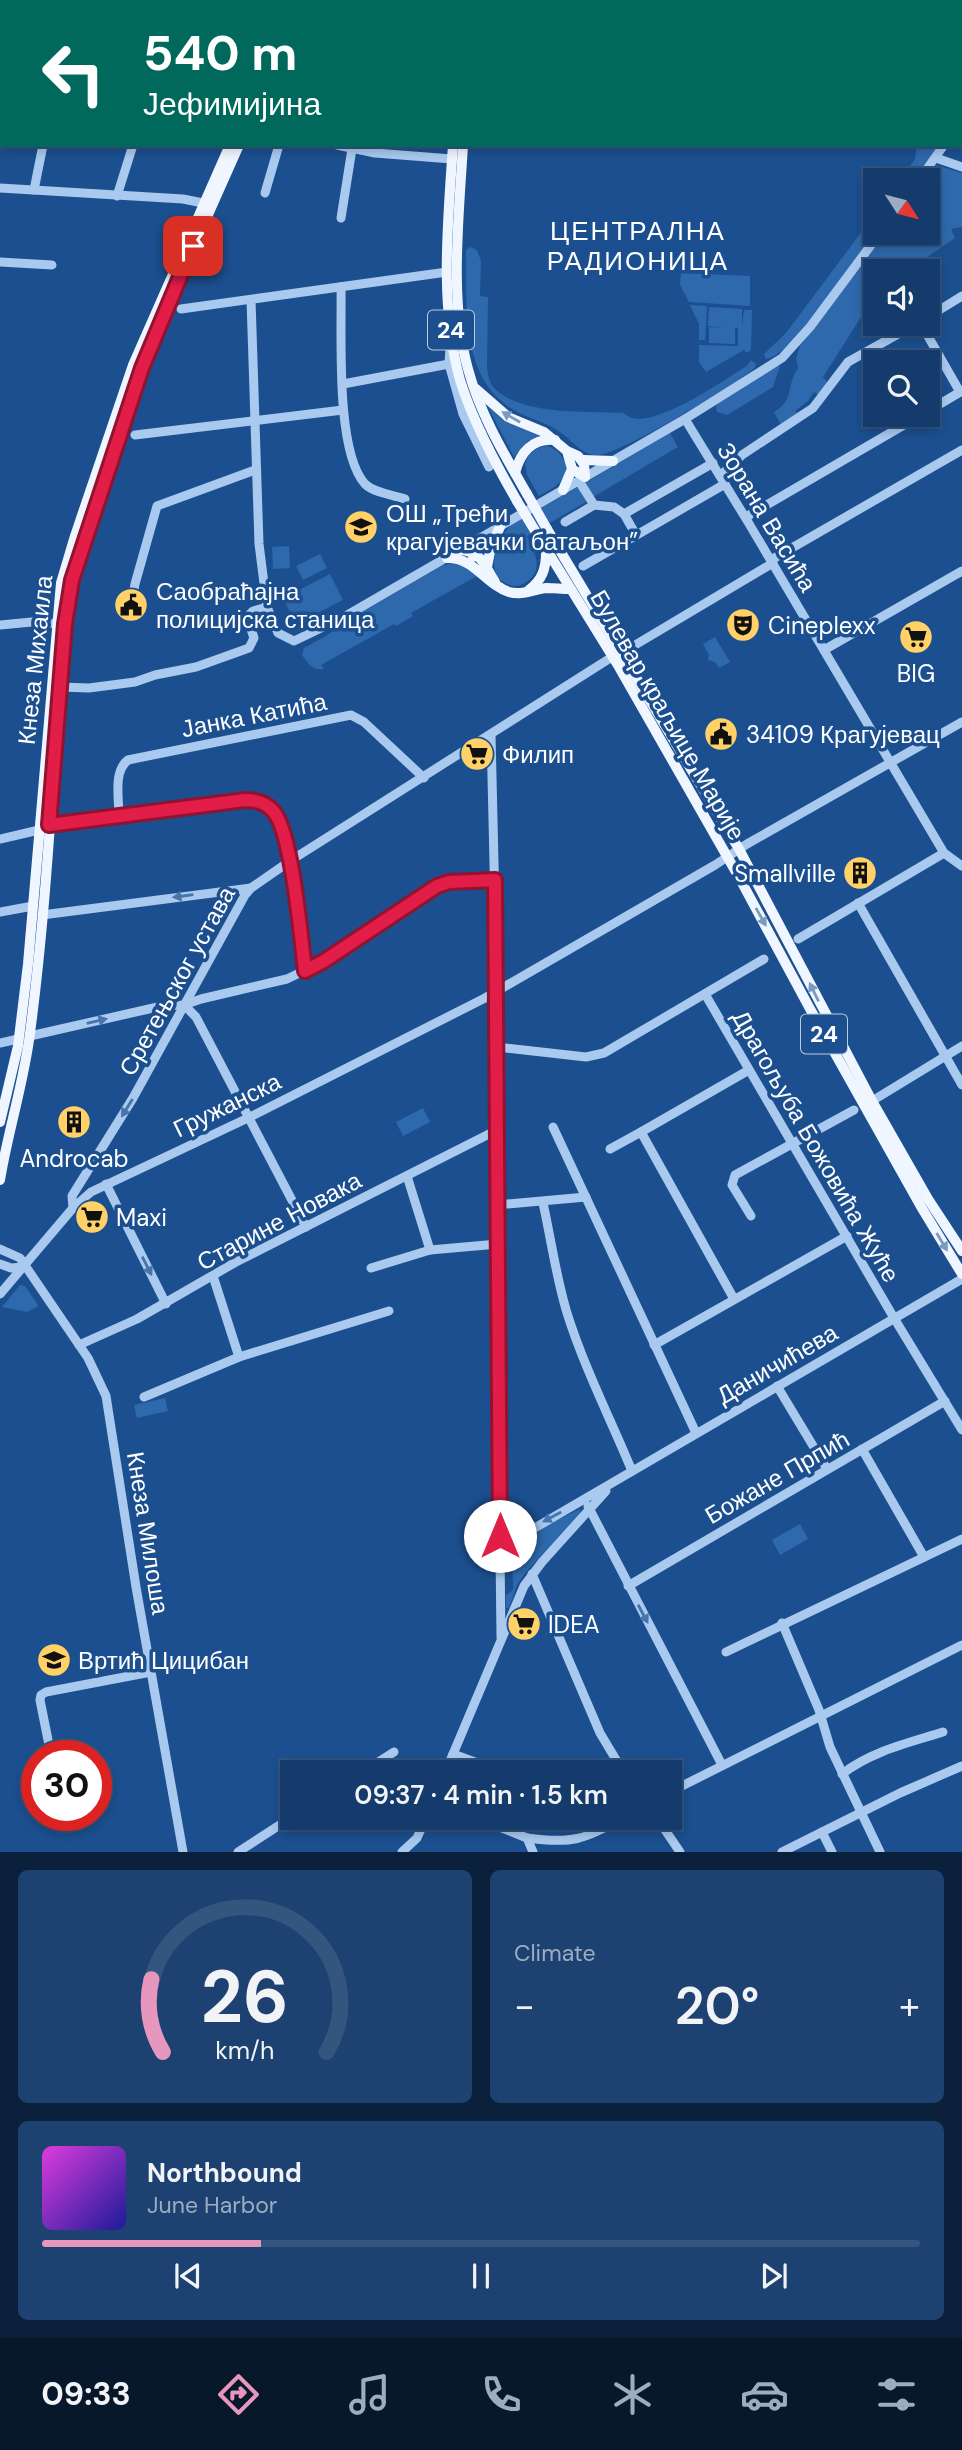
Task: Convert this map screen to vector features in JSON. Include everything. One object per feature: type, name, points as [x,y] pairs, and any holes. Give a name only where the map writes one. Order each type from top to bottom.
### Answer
[{"type":"main road","name":"Кнеза Михаила","points":[[0,1122],[18,1039],[29,964],[33,906],[60,687],[60,593],[67,561],[133,365],[229,147]]},
{"type":"main road","name":"Кнеза Михаила","points":[[0,1180],[30,1036],[43,915],[44,827],[61,624],[72,580],[142,368],[238,147]]},
{"type":"main road","name":"Булевар краљице Марије","points":[[453,147],[447,272],[452,335],[460,380],[486,444],[739,849],[872,1101],[928,1199],[962,1251]]},
{"type":"main road","name":"Булевар краљице Марије","points":[[463,147],[458,284],[460,331],[473,386],[488,424],[515,473],[522,498]]},
{"type":"main road","points":[[473,386],[508,417],[544,432],[583,460],[613,461]]},
{"type":"main road","points":[[515,473],[518,461],[531,445],[541,440],[555,440]]},
{"type":"main road","points":[[567,451],[572,469],[582,479]]},
{"type":"main road","points":[[582,479],[583,460]]},
{"type":"main road","points":[[563,490],[572,469]]},
{"type":"main road","points":[[484,570],[500,527]]},
{"type":"main road","name":"Булевар краљице Марије","points":[[542,531],[546,550],[569,589],[616,655],[809,1007],[962,1276]]},
{"type":"main road","points":[[473,552],[480,539]]},
{"type":"main road","points":[[460,550],[473,552],[496,585],[508,592],[569,589]]},
{"type":"main road","points":[[523,593],[536,584],[542,575],[546,565],[546,550]]},
{"type":"main road","points":[[446,558],[463,561],[484,570]]},
{"type":"street","points":[[34,190],[43,147]]},
{"type":"street","points":[[117,196],[132,147]]},
{"type":"street","points":[[265,193],[278,147]]},
{"type":"street","points":[[344,147],[375,153],[452,159]]},
{"type":"street","points":[[928,168],[943,147]]},
{"type":"street","points":[[341,218],[352,149]]},
{"type":"street","points":[[936,158],[962,167]]},
{"type":"street","points":[[0,188],[183,199],[203,203]]},
{"type":"street","points":[[251,300],[259,544],[267,607],[278,633],[286,639],[296,641],[345,617],[480,539],[758,374],[792,349],[871,245]]},
{"type":"street","points":[[0,262],[52,265]]},
{"type":"street","points":[[181,309],[447,272]]},
{"type":"street","points":[[341,287],[346,440],[363,482],[373,489],[405,499]]},
{"type":"street","points":[[940,310],[962,296]]},
{"type":"street","points":[[452,335],[449,364],[463,414],[489,467]]},
{"type":"street","points":[[583,566],[723,480],[742,455],[813,408],[848,362],[896,336]]},
{"type":"street","points":[[926,336],[961,391],[940,401]]},
{"type":"street","points":[[343,384],[449,364]]},
{"type":"street","points":[[135,435],[343,410]]},
{"type":"street","name":"Зорана Васића","points":[[685,419],[746,517],[944,853]]},
{"type":"street","points":[[746,517],[900,427]]},
{"type":"street","name":"Сретењског устава","points":[[73,1208],[72,1196],[133,1098],[251,888],[616,655],[962,450]]},
{"type":"street","points":[[624,514],[713,464]]},
{"type":"street","points":[[135,604],[135,584],[157,506],[256,470]]},
{"type":"street","points":[[582,479],[594,505]]},
{"type":"street","points":[[565,522],[594,505],[614,507],[624,514],[636,535]]},
{"type":"street","points":[[824,650],[962,571]]},
{"type":"street","points":[[60,687],[89,688],[135,682],[196,667],[250,648],[254,638],[247,617],[253,611],[267,607]]},
{"type":"street","points":[[0,625],[61,624]]},
{"type":"street","name":"Јанка Катића","points":[[119,816],[119,772],[121,765],[128,760],[351,715],[364,722],[424,778]]},
{"type":"street","name":"Гружанска","points":[[0,1294],[73,1208],[91,1192],[248,1118],[497,992],[739,849],[962,722]]},
{"type":"street","points":[[491,734],[497,992],[500,1552]]},
{"type":"street","points":[[0,839],[44,827],[119,816],[253,800],[266,805],[276,815],[290,861],[305,971]]},
{"type":"street","points":[[798,939],[944,853],[962,866]]},
{"type":"street","points":[[30,1036],[162,1006],[184,1005],[281,981],[324,961],[437,886],[449,882],[495,880]]},
{"type":"street","points":[[43,915],[251,888]]},
{"type":"street","points":[[858,903],[962,1085]]},
{"type":"street","points":[[0,912],[33,906]]},
{"type":"street","points":[[496,1047],[594,1056],[604,1054],[764,959]]},
{"type":"street","name":"Драгољуба Божовића Жуће","points":[[705,994],[962,1430]]},
{"type":"street","points":[[184,1005],[196,1017],[306,1227]]},
{"type":"street","points":[[0,1043],[18,1039]]},
{"type":"street","points":[[872,1101],[962,1046]]},
{"type":"street","points":[[610,1149],[749,1070]]},
{"type":"street","points":[[751,1216],[732,1185],[732,1179],[853,1110]]},
{"type":"street","points":[[552,1128],[696,1433]]},
{"type":"street","name":"Старине Новака","points":[[79,1345],[137,1319],[306,1227],[497,1130]]},
{"type":"street","points":[[641,1132],[734,1299]]},
{"type":"street","points":[[407,1176],[430,1250]]},
{"type":"street","points":[[106,1184],[166,1304]]},
{"type":"street","points":[[497,1205],[543,1203],[586,1197]]},
{"type":"street","points":[[543,1203],[571,1325],[632,1471]]},
{"type":"street","points":[[654,1345],[847,1236]]},
{"type":"street","points":[[371,1268],[430,1250],[498,1244]]},
{"type":"street","points":[[0,1249],[17,1256],[23,1267],[11,1268],[0,1264]]},
{"type":"street","name":"Кнеза Милоша","points":[[23,1267],[79,1345],[102,1385],[110,1410],[151,1672],[183,1852]]},
{"type":"street","points":[[213,1276],[239,1357]]},
{"type":"street","name":"Даничићева","points":[[501,1637],[500,1552],[527,1531],[612,1485],[962,1276]]},
{"type":"street","points":[[144,1397],[239,1357],[389,1311]]},
{"type":"street","points":[[777,1386],[827,1469]]},
{"type":"street","name":"Божане Прпић","points":[[628,1586],[945,1401]]},
{"type":"street","points":[[862,1449],[925,1557]]},
{"type":"street","name":"Даничићева","points":[[450,1760],[501,1637],[532,1574],[612,1485]]},
{"type":"street","points":[[585,1500],[722,1765]]},
{"type":"street","points":[[500,1520],[514,1531],[527,1531]]},
{"type":"street","points":[[726,1651],[962,1539]]},
{"type":"street","points":[[532,1574],[600,1733],[616,1760]]},
{"type":"street","points":[[500,1608],[508,1612],[516,1605]]},
{"type":"street","points":[[782,1623],[821,1717],[830,1746],[880,1852]]},
{"type":"street","points":[[682,1786],[962,1645]]},
{"type":"street","points":[[48,1740],[41,1695],[151,1672]]},
{"type":"street","points":[[842,1774],[857,1763],[887,1749],[943,1732]]},
{"type":"street","points":[[381,1760],[394,1752]]},
{"type":"street","points":[[453,1754],[469,1760]]},
{"type":"street","points":[[782,1852],[962,1766]]},
{"type":"street","points":[[238,1852],[280,1825]]},
{"type":"street","points":[[402,1852],[417,1838],[421,1830]]},
{"type":"street","points":[[507,1830],[527,1838],[574,1841],[601,1830]]},
{"type":"street","points":[[665,1830],[680,1852]]},
{"type":"street","points":[[822,1832],[832,1852]]},
{"type":"street","points":[[527,1838],[533,1852]]},
{"type":"shaded area","points":[[917,147],[938,147],[922,168],[909,168],[915,159]]},
{"type":"shaded area","points":[[936,165],[962,173],[962,227],[951,229],[955,238],[924,259],[865,259],[876,245],[940,245],[940,168],[934,168]]},
{"type":"shaded area","points":[[863,230],[863,245],[866,245],[823,304],[790,343],[776,355],[766,359],[764,354],[786,333]]},
{"type":"shaded area","points":[[470,247],[477,250],[481,261],[480,296],[488,297],[489,378],[494,388],[506,397],[537,408],[624,413],[634,418],[649,418],[704,393],[747,366],[751,360],[756,364],[755,368],[701,403],[628,444],[597,455],[586,452],[557,430],[505,404],[490,390],[480,373],[473,354],[467,312],[466,250]]},
{"type":"shaded area","points":[[863,262],[863,314],[823,377],[828,383],[819,395],[814,392],[808,401],[795,411],[800,415],[781,425],[774,412],[788,397],[798,368],[796,358],[800,346]]},
{"type":"shaded area","points":[[681,273],[750,276],[750,306],[689,302],[680,285]]},
{"type":"shaded area","points":[[690,305],[707,306],[705,340],[699,340],[699,324]]},
{"type":"shaded area","points":[[709,307],[742,309],[742,328],[744,310],[752,310],[751,350],[747,353],[744,350],[706,372],[699,362],[699,345],[738,346],[738,328],[735,328],[735,344],[709,343],[709,327],[726,328],[708,326]]},
{"type":"shaded area","points":[[780,366],[773,387],[727,415],[717,412],[716,406],[719,403]]},
{"type":"shaded area","points":[[488,407],[501,418],[542,436],[528,441],[514,457]]},
{"type":"shaded area","points":[[670,433],[678,447],[593,497],[585,483]]},
{"type":"shaded area","points":[[548,446],[562,457],[566,472],[557,485],[539,496],[527,475],[525,463],[534,451]]},
{"type":"shaded area","points":[[578,487],[586,502],[527,536],[537,567],[531,578],[515,586],[501,580],[494,565],[497,547],[506,531],[511,525]]},
{"type":"shaded area","points":[[289,546],[290,568],[273,569],[272,547]]},
{"type":"shaded area","points":[[320,554],[327,568],[303,580],[296,566]]},
{"type":"shaded area","points":[[456,563],[482,578],[475,577],[411,613],[413,616],[396,626],[394,624],[321,665],[324,669],[313,668],[302,655],[304,648],[347,621],[443,565]]},
{"type":"shaded area","points":[[330,574],[343,600],[296,624],[283,598]]},
{"type":"shaded area","points":[[715,637],[730,662],[719,668],[715,662],[708,660],[709,655],[703,644]]},
{"type":"shaded area","points":[[423,1108],[430,1122],[403,1136],[396,1122]]},
{"type":"shaded area","points":[[20,1285],[25,1286],[37,1307],[27,1312],[2,1307]]},
{"type":"shaded area","points":[[165,1398],[168,1411],[137,1418],[134,1405]]},
{"type":"shaded area","points":[[580,1509],[580,1513],[526,1572],[517,1585],[509,1608],[506,1608],[506,1595],[513,1590],[512,1551],[551,1523]]},
{"type":"shaded area","points":[[800,1524],[808,1539],[780,1555],[772,1540]]},
{"type":"place","name":"ОШ „Трећи крагујевачки батаљон”","points":[[361,527]]},
{"type":"place","name":"Саобраћајна полицијска станица","points":[[131,605]]},
{"type":"place","name":"Cineplexx","points":[[743,625]]},
{"type":"place","name":"BIG","points":[[916,637]]},
{"type":"place","name":"34109 Крагујевац","points":[[721,734]]},
{"type":"place","name":"Филип","points":[[477,754]]},
{"type":"place","name":"Smallville","points":[[860,873]]},
{"type":"place","name":"Androcab","points":[[74,1122]]},
{"type":"place","name":"Maxi","points":[[92,1217]]},
{"type":"place","name":"IDEA","points":[[524,1624]]},
{"type":"place","name":"Вртић Цицибан","points":[[54,1660]]},
{"type":"district","name":"ЦЕНТРАЛНА РАДИОНИЦА","points":[[638,246]]},
{"type":"route","points":[[193,246],[142,368],[72,580],[65,624],[49,825],[245,800],[266,805],[280,823],[290,861],[305,971],[437,886],[449,882],[495,880],[500,1536]]}]
